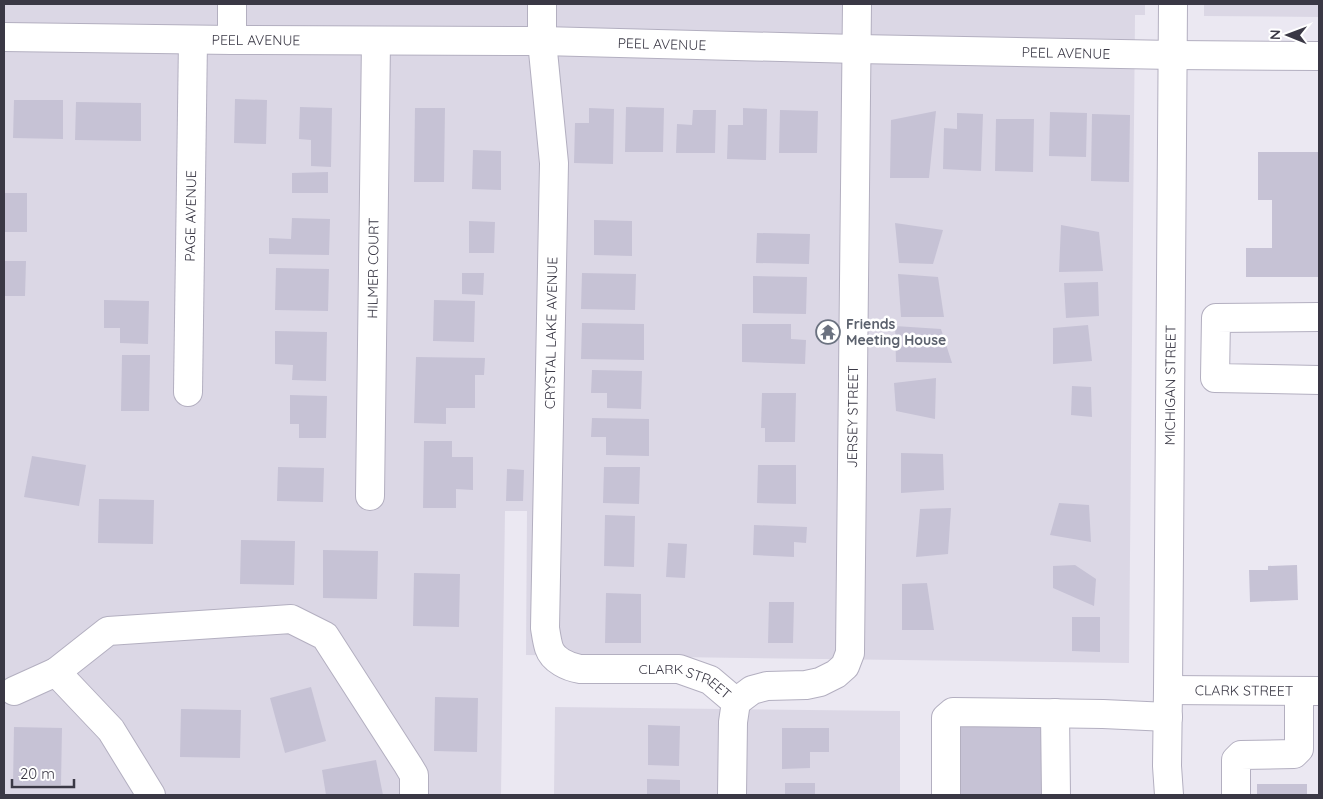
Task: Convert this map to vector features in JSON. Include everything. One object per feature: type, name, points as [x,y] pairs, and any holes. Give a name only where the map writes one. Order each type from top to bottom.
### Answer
[{"type":"street","points":[[232,4],[232,40]]},
{"type":"street","name":"CRYSTAL LAKE AVENUE","points":[[542,4],[542,41],[554,163],[546,628],[549,649],[557,659]]},
{"type":"street","name":"JERSEY STREET","points":[[836,674],[845,666],[850,653],[857,4]]},
{"type":"street","name":"MICHIGAN STREET","points":[[1169,795],[1167,766],[1173,4]]},
{"type":"street","name":"PEEL AVENUE","points":[[4,37],[193,40],[542,41],[857,50],[1319,56]]},
{"type":"street","name":"PAGE AVENUE","points":[[188,392],[193,40]]},
{"type":"street","name":"HILMER COURT","points":[[370,496],[376,41]]},
{"type":"street","points":[[1319,317],[1216,318],[1216,378],[1319,380]]},
{"type":"street","points":[[7,695],[56,672],[108,631],[291,619],[325,636],[408,764],[414,775],[414,795]]},
{"type":"street","name":"CLARK STREET","points":[[557,659],[570,668],[580,669],[679,669],[710,680],[736,702],[752,690],[767,686],[806,685],[820,682],[836,674]]},
{"type":"street","points":[[56,672],[111,730],[151,795]]},
{"type":"street","name":"CLARK STREET","points":[[1168,690],[1309,691]]},
{"type":"street","points":[[1236,795],[1236,760],[1241,755],[1294,754],[1298,749],[1309,691]]},
{"type":"street","points":[[732,795],[733,722],[736,702]]},
{"type":"street","points":[[946,795],[946,718],[953,712],[1168,717]]},
{"type":"street","points":[[1056,713],[1056,795]]},
{"type":"street","name":"MICHIGAN STREET","points":[[1163,795],[1167,766]]},
{"type":"shaded area","points":[[4,4],[1145,4],[1145,15],[1135,15],[1129,663],[526,655],[527,511],[505,511],[501,795],[4,795]]},
{"type":"shaded area","points":[[1204,4],[1319,4],[1319,17],[1204,16]]},
{"type":"shaded area","points":[[555,707],[900,711],[900,795],[554,795]]},
{"type":"building","points":[[235,99],[267,100],[266,144],[234,143]]},
{"type":"building","points":[[14,100],[63,100],[63,139],[13,138]]},
{"type":"building","points":[[76,102],[141,103],[141,141],[75,140]]},
{"type":"building","points":[[300,107],[332,108],[331,167],[311,166],[311,140],[299,139]]},
{"type":"building","points":[[626,107],[664,108],[663,152],[625,152]]},
{"type":"building","points":[[415,108],[445,108],[444,182],[414,182]]},
{"type":"building","points":[[589,108],[614,109],[613,164],[574,163],[575,123],[589,123]]},
{"type":"building","points":[[743,108],[767,109],[766,160],[727,159],[728,125],[743,125]]},
{"type":"building","points":[[693,110],[716,110],[715,153],[676,153],[677,124],[692,125]]},
{"type":"building","points":[[780,110],[818,111],[817,153],[779,153]]},
{"type":"building","points":[[936,111],[929,178],[890,178],[891,120]]},
{"type":"building","points":[[1050,112],[1087,113],[1086,157],[1049,156]]},
{"type":"building","points":[[957,113],[983,114],[981,171],[943,169],[944,128],[957,129]]},
{"type":"building","points":[[1092,114],[1130,115],[1129,182],[1091,181]]},
{"type":"building","points":[[996,119],[1034,119],[1033,172],[995,171]]},
{"type":"building","points":[[473,150],[501,151],[501,190],[472,189]]},
{"type":"building","points":[[1258,152],[1319,152],[1319,277],[1246,277],[1246,248],[1272,248],[1272,200],[1258,200]]},
{"type":"building","points":[[328,172],[328,193],[292,193],[292,173]]},
{"type":"building","points":[[4,193],[27,193],[27,232],[4,232]]},
{"type":"building","points":[[292,218],[330,219],[329,255],[269,254],[269,238],[291,239]]},
{"type":"building","points":[[594,220],[632,221],[632,256],[594,255]]},
{"type":"building","points":[[469,221],[495,222],[494,253],[469,253]]},
{"type":"building","points":[[895,223],[943,230],[933,264],[899,263]]},
{"type":"building","points":[[1061,225],[1099,232],[1103,271],[1059,272]]},
{"type":"building","points":[[757,233],[810,234],[809,264],[756,263]]},
{"type":"building","points":[[4,261],[26,261],[25,296],[4,296]]},
{"type":"building","points":[[276,268],[329,269],[328,311],[275,310]]},
{"type":"building","points":[[462,273],[484,273],[483,295],[462,294]]},
{"type":"building","points":[[582,273],[636,274],[635,310],[581,309]]},
{"type":"building","points":[[898,274],[938,277],[944,317],[901,317]]},
{"type":"building","points":[[753,276],[807,277],[806,314],[753,313]]},
{"type":"building","points":[[1098,282],[1099,316],[1066,318],[1064,283]]},
{"type":"building","points":[[104,300],[149,301],[148,344],[120,343],[120,328],[104,328]]},
{"type":"building","points":[[434,300],[475,301],[474,342],[433,341]]},
{"type":"building","points":[[582,323],[644,324],[644,360],[581,359]]},
{"type":"building","points":[[742,324],[791,324],[791,339],[806,340],[805,364],[742,362]]},
{"type":"building","points":[[1088,325],[1092,361],[1053,364],[1053,328]]},
{"type":"building","points":[[895,326],[941,329],[952,363],[896,362]]},
{"type":"building","points":[[275,331],[327,332],[326,381],[292,380],[293,365],[275,364]]},
{"type":"building","points":[[122,355],[150,355],[149,411],[121,411]]},
{"type":"building","points":[[416,357],[485,358],[484,375],[475,375],[475,408],[446,408],[446,424],[414,423]]},
{"type":"building","points":[[592,370],[642,371],[641,409],[607,408],[607,393],[591,393]]},
{"type":"building","points":[[936,378],[935,419],[896,411],[894,383]]},
{"type":"building","points":[[1072,386],[1091,387],[1092,417],[1071,415]]},
{"type":"building","points":[[762,393],[796,393],[795,442],[765,442],[765,428],[761,428]]},
{"type":"building","points":[[290,395],[327,396],[326,438],[299,438],[299,424],[290,424]]},
{"type":"building","points":[[592,418],[649,419],[649,456],[606,455],[606,437],[591,437]]},
{"type":"building","points":[[424,441],[452,441],[452,457],[473,457],[473,490],[456,489],[456,508],[423,508]]},
{"type":"building","points":[[901,453],[943,454],[944,490],[901,493]]},
{"type":"building","points":[[32,456],[86,465],[79,506],[24,497]]},
{"type":"building","points":[[758,465],[796,465],[796,504],[757,503]]},
{"type":"building","points":[[278,467],[324,468],[323,502],[277,501]]},
{"type":"building","points":[[604,467],[640,467],[639,504],[603,503]]},
{"type":"building","points":[[507,469],[524,470],[523,501],[506,501]]},
{"type":"building","points":[[99,499],[154,500],[153,544],[98,543]]},
{"type":"building","points":[[1059,503],[1089,505],[1091,542],[1050,535]]},
{"type":"building","points":[[951,508],[948,554],[916,557],[920,509]]},
{"type":"building","points":[[605,515],[635,516],[634,567],[604,566]]},
{"type":"building","points":[[754,525],[807,527],[806,543],[794,542],[794,557],[753,555]]},
{"type":"building","points":[[241,540],[295,541],[294,585],[240,584]]},
{"type":"building","points":[[668,543],[687,544],[685,578],[666,577]]},
{"type":"building","points":[[323,550],[378,551],[377,599],[323,598]]},
{"type":"building","points":[[1075,565],[1096,579],[1094,606],[1053,588],[1053,566]]},
{"type":"building","points":[[1297,565],[1298,600],[1250,602],[1249,570],[1268,570],[1268,566]]},
{"type":"building","points":[[414,573],[460,574],[459,627],[413,626]]},
{"type":"building","points":[[927,583],[934,630],[902,630],[902,584]]},
{"type":"building","points":[[606,593],[641,594],[641,643],[605,643]]},
{"type":"building","points":[[769,602],[794,602],[793,643],[768,643]]},
{"type":"building","points":[[1072,617],[1100,617],[1100,652],[1072,651]]},
{"type":"building","points":[[311,687],[326,741],[285,753],[270,698]]},
{"type":"building","points":[[435,697],[478,698],[477,752],[434,751]]},
{"type":"building","points":[[181,709],[241,710],[240,758],[180,757]]},
{"type":"building","points":[[956,722],[1043,722],[1044,795],[956,795]]},
{"type":"building","points":[[648,725],[680,726],[679,766],[648,765]]},
{"type":"building","points":[[14,727],[62,728],[61,785],[13,785]]},
{"type":"building","points":[[782,728],[829,728],[829,752],[810,752],[810,768],[782,769]]},
{"type":"building","points":[[376,760],[383,795],[326,795],[322,770]]},
{"type":"building","points":[[647,779],[680,780],[680,795],[647,795]]},
{"type":"building","points":[[785,783],[815,783],[815,795],[785,795]]},
{"type":"building","points":[[1257,784],[1307,784],[1307,795],[1257,795]]},
{"type":"place","name":"Friends Meeting House","points":[[828,332]]}]
